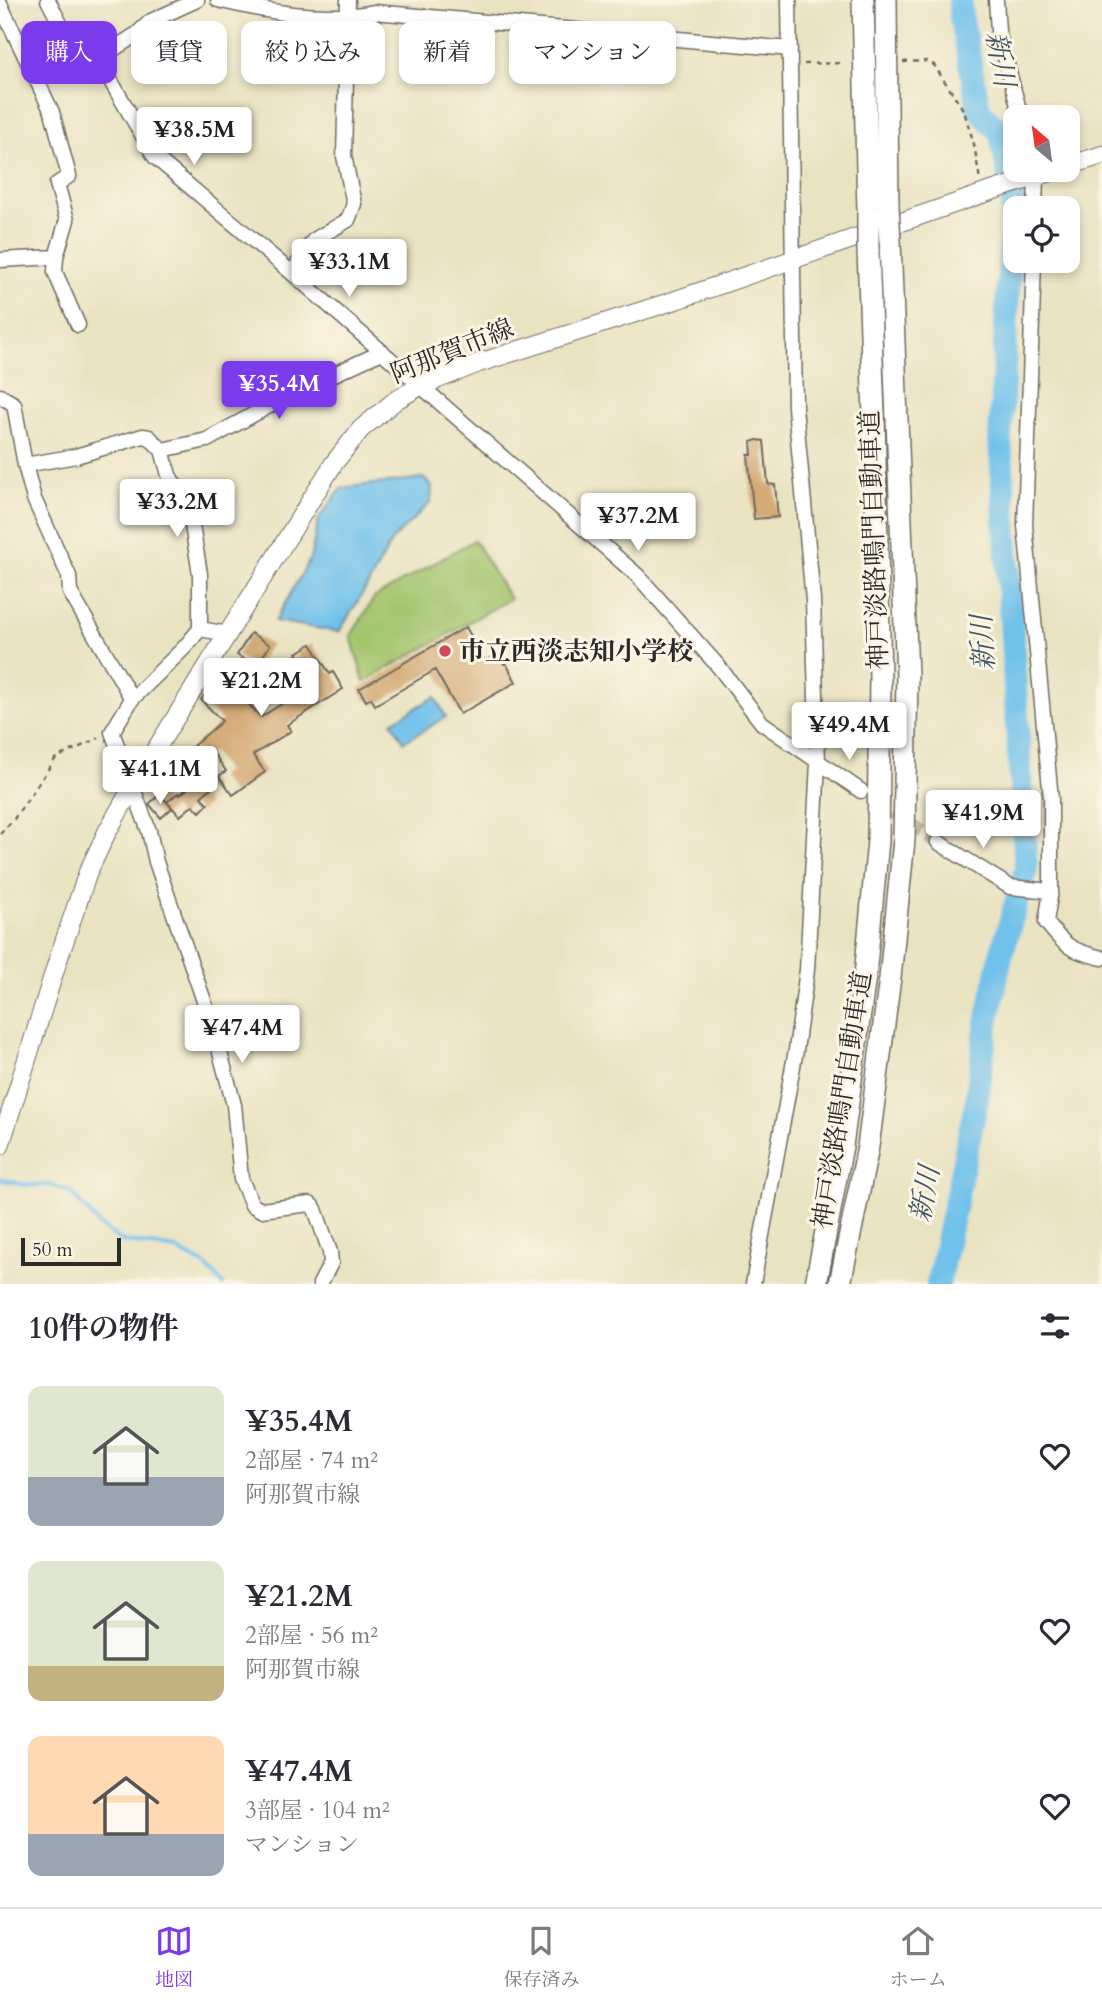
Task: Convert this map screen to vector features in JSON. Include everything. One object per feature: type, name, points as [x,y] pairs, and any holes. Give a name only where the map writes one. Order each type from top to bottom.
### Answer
[{"type":"highway","name":"神戸淡路鳴門自動車道","points":[[816,1284],[842,1146],[865,976],[878,841],[880,677],[863,0]]},
{"type":"highway","name":"神戸淡路鳴門自動車道","points":[[841,1284],[869,1147],[904,840],[907,676],[888,206],[886,0]]},
{"type":"main road","points":[[1080,162],[1102,155]]},
{"type":"main road","name":"阿那賀市線","points":[[0,1146],[88,872],[107,832],[334,463],[361,429],[396,400],[420,386],[479,363],[673,301],[1015,182]]},
{"type":"street","points":[[48,0],[59,21]]},
{"type":"street","points":[[117,47],[137,34],[150,21],[197,0]]},
{"type":"street","points":[[218,0],[264,11],[348,17],[374,12],[790,57]]},
{"type":"street","points":[[292,273],[314,240],[348,220],[354,204],[344,156],[348,0]]},
{"type":"street","points":[[754,1284],[796,1050],[807,970],[818,762],[813,600],[795,407],[789,0]]},
{"type":"street","points":[[996,0],[998,32],[1017,105]]},
{"type":"street","points":[[0,4],[52,112],[69,176],[57,184],[67,220],[56,257],[55,272],[78,325]]},
{"type":"street","points":[[113,84],[155,157],[292,273],[638,576],[719,667],[762,723],[861,791]]},
{"type":"street","points":[[0,260],[56,257]]},
{"type":"street","points":[[1034,273],[1025,526],[1051,799],[1051,891],[1046,922],[1061,941],[1081,953],[1102,958]]},
{"type":"street","points":[[162,450],[207,440],[291,394],[382,352]]},
{"type":"street","points":[[0,396],[14,404],[24,465],[34,499],[69,576],[70,592],[132,699]]},
{"type":"street","points":[[24,465],[76,456],[143,436],[149,437],[162,450],[169,475],[190,513],[200,574],[200,629],[132,699],[112,732],[149,831],[156,862],[214,1030],[234,1105],[241,1178],[252,1205],[261,1210],[310,1203],[315,1209],[330,1252],[331,1263],[320,1284]]},
{"type":"street","points":[[200,629],[228,634]]},
{"type":"street","points":[[938,842],[1010,887],[1051,891]]},
{"type":"path","points":[[790,57],[844,63]]},
{"type":"path","points":[[896,62],[928,61],[934,65],[964,111],[985,193]]},
{"type":"path","points":[[0,834],[14,819],[55,758],[112,732]]},
{"type":"green space","points":[[474,540],[510,599],[364,682],[351,636],[374,598]]},
{"type":"water","points":[[423,478],[432,486],[431,502],[392,540],[339,632],[275,621],[310,559],[319,518],[342,488]]},
{"type":"water","points":[[435,697],[446,717],[404,742],[392,722]]},
{"type":"building","points":[[764,441],[768,484],[775,485],[778,517],[754,519],[748,455],[752,455],[751,442]]},
{"type":"building","points":[[466,627],[485,661],[498,654],[516,682],[460,714],[435,670],[375,705],[371,698],[366,701],[359,689]]},
{"type":"building","points":[[251,633],[270,645],[256,667],[237,655]]},
{"type":"building","points":[[311,644],[343,689],[287,725],[291,731],[253,755],[265,772],[233,795],[219,776],[226,771],[212,751],[203,758],[193,746],[222,721],[201,700],[219,674],[261,717],[294,696],[280,674],[289,668],[287,664],[299,656],[297,653]]},
{"type":"building","points":[[202,775],[213,786],[201,797],[208,804],[200,812],[193,805],[180,816],[167,802],[178,793],[180,795]]},
{"type":"building","points":[[160,794],[172,808],[161,818],[149,804]]},
{"type":"waterway","name":"新川","points":[[938,1284],[977,1099],[986,1028],[1001,955],[1026,869],[1000,437],[1013,201],[1001,133],[979,110],[960,0]]},
{"type":"waterway","points":[[0,1179],[26,1185],[51,1185],[71,1192],[99,1225],[122,1241],[175,1249],[204,1264],[223,1284]]},
{"type":"tunnel","points":[[875,800],[938,842]]},
{"type":"place","name":"市立西淡志知小学校","points":[[445,651]]}]
